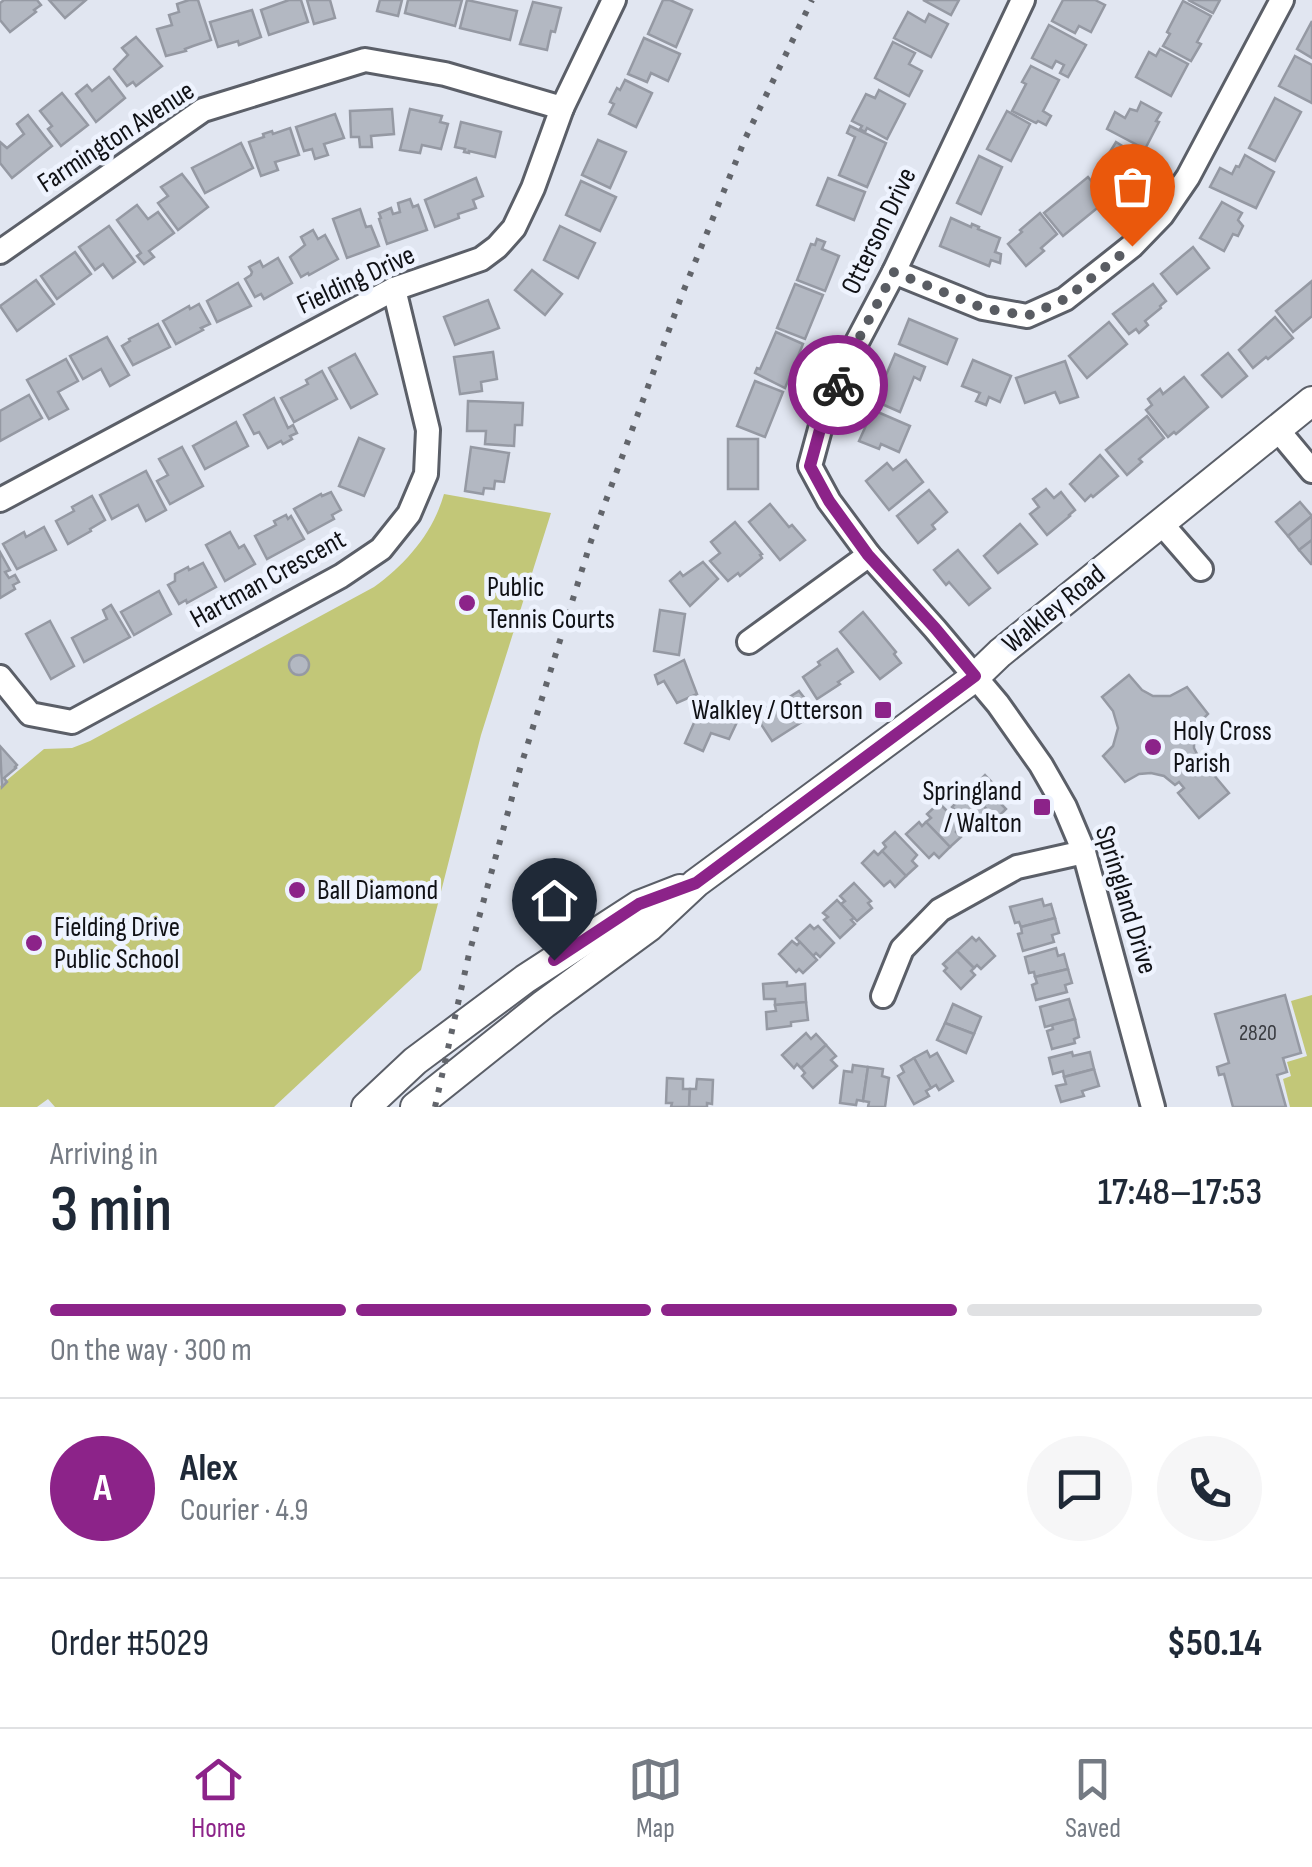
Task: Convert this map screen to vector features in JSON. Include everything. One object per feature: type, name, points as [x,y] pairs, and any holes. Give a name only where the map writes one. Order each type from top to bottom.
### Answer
[{"type":"main road","name":"Walkley Road","points":[[415,1107],[648,927],[696,883],[975,676],[1312,401]]},
{"type":"main road","name":"Walkley Road","points":[[366,1107],[416,1061],[539,969],[639,904],[696,883]]},
{"type":"street","name":"Fielding Drive","points":[[0,500],[394,290],[481,259],[497,247],[514,228],[534,188],[562,108],[614,0]]},
{"type":"street","name":"Otterson Drive","points":[[975,676],[868,555],[829,501],[810,466],[822,422],[856,344],[1023,0]]},
{"type":"street","points":[[894,272],[983,308],[1027,316],[1065,299],[1132,246],[1162,215],[1188,177],[1282,0]]},
{"type":"street","name":"Farmington Avenue","points":[[0,252],[202,110],[365,60],[445,74],[562,108]]},
{"type":"street","name":"Hartman Crescent","points":[[0,678],[30,714],[72,722],[341,576],[381,549],[409,514],[426,474],[428,430],[394,290]]},
{"type":"street","points":[[1277,429],[1312,471]]},
{"type":"street","points":[[1161,523],[1201,569]]},
{"type":"street","points":[[750,642],[868,555]]},
{"type":"street","name":"Springland Drive","points":[[975,676],[1040,765],[1065,807],[1084,852],[1152,1107]]},
{"type":"street","points":[[883,996],[902,949],[940,910],[1017,867],[1084,852]]},
{"type":"green space","points":[[444,494],[551,513],[481,735],[421,970],[274,1107],[55,1107],[48,1099],[37,1107],[0,1107],[0,786],[44,749],[72,748],[90,741],[374,587],[417,546],[433,522]]},
{"type":"green space","points":[[1312,995],[1312,1107],[1290,1107],[1283,1079],[1291,1076],[1287,1062],[1307,1056],[1291,1001]]},
{"type":"building","points":[[37,0],[41,5],[10,32],[0,20],[0,3]]},
{"type":"building","points":[[49,0],[86,0],[65,18]]},
{"type":"building","points":[[198,0],[211,40],[166,56],[157,29],[172,25],[169,15],[179,12],[177,4]]},
{"type":"building","points":[[301,0],[308,22],[269,35],[261,10]]},
{"type":"building","points":[[307,0],[330,0],[335,18],[314,24]]},
{"type":"building","points":[[380,0],[402,0],[398,16],[377,11]]},
{"type":"building","points":[[408,0],[462,0],[455,26],[405,13]]},
{"type":"building","points":[[467,0],[517,11],[510,40],[460,28]]},
{"type":"building","points":[[663,0],[692,10],[676,47],[648,34]]},
{"type":"building","points":[[923,0],[959,0],[951,15]]},
{"type":"building","points":[[1063,0],[1095,0],[1105,5],[1091,32],[1079,26],[1075,33],[1052,21]]},
{"type":"building","points":[[1188,0],[1220,0],[1213,13]]},
{"type":"building","points":[[1183,1],[1211,16],[1191,61],[1163,46]]},
{"type":"building","points":[[533,2],[561,8],[547,50],[520,44]]},
{"type":"building","points":[[252,10],[261,37],[218,47],[210,22]]},
{"type":"building","points":[[908,12],[925,22],[929,14],[948,24],[931,57],[894,38]]},
{"type":"building","points":[[1312,21],[1312,58],[1297,49]]},
{"type":"building","points":[[1049,25],[1086,45],[1068,77],[1060,73],[1064,65],[1056,61],[1052,68],[1032,58]]},
{"type":"building","points":[[136,37],[162,66],[136,86],[133,82],[127,86],[114,69],[128,55],[122,48]]},
{"type":"building","points":[[644,38],[680,54],[668,81],[651,73],[647,82],[628,74]]},
{"type":"building","points":[[893,42],[915,53],[909,64],[922,71],[909,96],[875,78]]},
{"type":"building","points":[[1160,49],[1188,64],[1171,96],[1136,77],[1149,52],[1156,56]]},
{"type":"building","points":[[1295,56],[1312,65],[1312,103],[1279,86]]},
{"type":"building","points":[[1031,66],[1059,80],[1043,111],[1051,116],[1046,125],[1012,111]]},
{"type":"building","points":[[109,77],[125,98],[96,122],[76,94],[87,85],[92,91]]},
{"type":"building","points":[[625,80],[652,93],[636,127],[609,114],[614,104],[610,102]]},
{"type":"building","points":[[879,90],[905,104],[887,139],[867,128],[865,132],[852,121],[866,94],[875,98]]},
{"type":"building","points":[[62,93],[88,125],[61,146],[40,111]]},
{"type":"building","points":[[1275,98],[1301,112],[1275,161],[1249,148]]},
{"type":"building","points":[[1141,102],[1161,113],[1145,149],[1107,129],[1115,112],[1125,118],[1130,109],[1137,111]]},
{"type":"building","points":[[392,109],[394,134],[371,136],[372,147],[360,147],[359,137],[351,137],[350,111]]},
{"type":"building","points":[[410,109],[442,116],[440,122],[448,124],[441,149],[422,145],[420,153],[400,150]]},
{"type":"building","points":[[1007,111],[1030,124],[1011,161],[987,149]]},
{"type":"building","points":[[335,114],[344,138],[324,144],[328,155],[315,159],[312,149],[304,151],[296,127]]},
{"type":"building","points":[[28,115],[52,146],[12,178],[0,163],[0,142],[7,148],[24,134],[17,124]]},
{"type":"building","points":[[461,122],[501,132],[495,157],[455,147]]},
{"type":"building","points":[[850,126],[886,143],[867,187],[839,175],[855,137],[847,133]]},
{"type":"building","points":[[290,128],[299,155],[275,162],[278,170],[261,176],[249,142],[264,137],[263,134]]},
{"type":"building","points":[[598,140],[626,152],[610,188],[582,175]]},
{"type":"building","points":[[1116,142],[1140,157],[1118,193],[1094,178]]},
{"type":"building","points":[[241,143],[253,168],[205,193],[192,168]]},
{"type":"building","points":[[1245,155],[1274,172],[1256,208],[1210,187],[1220,168],[1232,174]]},
{"type":"building","points":[[979,156],[1002,167],[981,214],[957,203]]},
{"type":"building","points":[[182,174],[208,207],[178,230],[158,203],[168,196],[161,187]]},
{"type":"building","points":[[1088,177],[1107,200],[1063,236],[1044,213]]},
{"type":"building","points":[[476,178],[483,196],[473,200],[476,208],[435,227],[425,200]]},
{"type":"building","points":[[828,178],[865,192],[854,220],[817,205]]},
{"type":"building","points":[[581,181],[616,197],[600,231],[566,215]]},
{"type":"building","points":[[410,199],[413,207],[418,205],[427,230],[387,244],[379,213],[391,208],[393,214],[400,212],[398,203]]},
{"type":"building","points":[[1222,202],[1242,213],[1238,220],[1243,226],[1238,236],[1233,234],[1224,251],[1200,238]]},
{"type":"building","points":[[137,205],[148,219],[158,212],[174,233],[149,251],[154,257],[144,264],[137,256],[141,253],[117,220]]},
{"type":"building","points":[[360,209],[379,246],[347,258],[333,219]]},
{"type":"building","points":[[1040,213],[1057,234],[1026,266],[1008,244]]},
{"type":"building","points":[[951,218],[1000,238],[995,252],[1001,254],[1000,263],[991,260],[989,266],[940,246]]},
{"type":"building","points":[[109,226],[135,262],[113,278],[103,264],[95,270],[79,247]]},
{"type":"building","points":[[560,226],[595,243],[578,278],[544,260]]},
{"type":"building","points":[[313,230],[318,239],[325,235],[338,259],[301,277],[290,257],[305,245],[301,237]]},
{"type":"building","points":[[817,239],[825,242],[822,249],[839,256],[825,291],[797,280],[811,244],[815,245]]},
{"type":"building","points":[[1193,247],[1209,268],[1177,294],[1161,274]]},
{"type":"building","points":[[75,252],[91,274],[57,299],[41,276]]},
{"type":"building","points":[[278,258],[292,283],[264,299],[261,294],[255,297],[245,279],[252,272],[249,267],[260,261],[263,267]]},
{"type":"building","points":[[532,270],[562,294],[545,315],[515,290]]},
{"type":"building","points":[[36,280],[54,304],[17,331],[0,306]]},
{"type":"building","points":[[1312,281],[1312,316],[1293,332],[1276,311]]},
{"type":"building","points":[[238,283],[251,306],[217,322],[207,301]]},
{"type":"building","points":[[795,284],[823,295],[805,339],[777,328]]},
{"type":"building","points":[[1153,284],[1166,301],[1145,321],[1148,325],[1139,333],[1136,329],[1129,334],[1113,314]]},
{"type":"building","points":[[488,300],[499,328],[455,345],[444,317]]},
{"type":"building","points":[[199,304],[210,324],[176,344],[163,321]]},
{"type":"building","points":[[1275,317],[1293,338],[1253,368],[1239,350]]},
{"type":"building","points":[[909,319],[957,339],[947,364],[899,344]]},
{"type":"building","points":[[1109,322],[1127,344],[1087,378],[1069,356]]},
{"type":"building","points":[[158,324],[170,347],[133,365],[122,346]]},
{"type":"building","points":[[776,332],[803,344],[785,388],[755,373]]},
{"type":"building","points":[[107,337],[129,375],[110,386],[101,369],[83,379],[70,356]]},
{"type":"building","points":[[493,352],[497,379],[481,382],[482,391],[460,394],[454,357]]},
{"type":"building","points":[[1228,353],[1247,376],[1222,397],[1202,375]]},
{"type":"building","points":[[355,354],[377,394],[351,408],[329,368]]},
{"type":"building","points":[[895,354],[925,367],[920,380],[914,377],[900,412],[875,401]]},
{"type":"building","points":[[66,359],[78,381],[58,392],[68,409],[49,419],[27,380]]},
{"type":"building","points":[[973,360],[1011,376],[1000,402],[989,397],[986,405],[976,401],[980,393],[962,386]]},
{"type":"building","points":[[1065,361],[1078,397],[1060,403],[1055,392],[1025,403],[1016,378]]},
{"type":"building","points":[[322,371],[337,399],[294,422],[281,398],[308,384],[306,380]]},
{"type":"building","points":[[1184,377],[1208,407],[1168,437],[1146,410],[1152,405],[1148,399],[1160,389],[1163,394]]},
{"type":"building","points":[[755,381],[783,392],[765,437],[737,426]]},
{"type":"building","points":[[29,395],[42,418],[0,441],[0,411]]},
{"type":"building","points":[[274,398],[288,428],[293,425],[297,433],[283,444],[281,441],[268,448],[259,432],[254,434],[244,415]]},
{"type":"building","points":[[468,401],[523,403],[522,425],[515,425],[514,446],[485,444],[486,431],[467,431]]},
{"type":"building","points":[[873,410],[910,426],[899,452],[859,441]]},
{"type":"building","points":[[1147,416],[1164,438],[1127,475],[1106,450]]},
{"type":"building","points":[[236,422],[248,446],[205,469],[193,446]]},
{"type":"building","points":[[359,438],[384,449],[364,496],[339,486]]},
{"type":"building","points":[[728,439],[758,439],[758,489],[728,489]]},
{"type":"building","points":[[182,447],[203,486],[170,504],[157,481],[168,475],[159,459]]},
{"type":"building","points":[[471,447],[509,453],[504,482],[495,481],[494,489],[484,488],[483,494],[465,491]]},
{"type":"building","points":[[1100,455],[1118,476],[1085,501],[1070,484]]},
{"type":"building","points":[[906,460],[923,482],[889,510],[866,481],[887,463],[893,470]]},
{"type":"building","points":[[146,471],[166,510],[146,521],[138,505],[112,519],[100,495]]},
{"type":"building","points":[[1046,489],[1054,498],[1061,492],[1075,510],[1047,535],[1030,514],[1039,507],[1033,499]]},
{"type":"building","points":[[929,490],[947,512],[918,543],[897,516]]},
{"type":"building","points":[[331,492],[341,510],[332,515],[334,519],[308,533],[294,509]]},
{"type":"building","points":[[92,496],[105,520],[68,544],[56,521]]},
{"type":"building","points":[[1300,502],[1312,516],[1288,536],[1276,522]]},
{"type":"building","points":[[770,504],[805,540],[780,560],[749,522]]},
{"type":"building","points":[[286,515],[288,519],[291,516],[304,539],[267,559],[255,536]]},
{"type":"building","points":[[1312,516],[1312,540],[1299,550],[1288,536]]},
{"type":"building","points":[[735,522],[762,558],[728,581],[710,561],[720,553],[711,542]]},
{"type":"building","points":[[1020,524],[1037,544],[998,573],[984,556]]},
{"type":"building","points":[[44,527],[56,550],[17,569],[3,544],[24,532],[26,537]]},
{"type":"building","points":[[230,532],[239,548],[244,545],[255,564],[225,581],[206,545]]},
{"type":"building","points":[[1312,540],[1312,564],[1311,564],[1299,550]]},
{"type":"building","points":[[958,550],[990,588],[969,605],[934,570]]},
{"type":"building","points":[[0,552],[10,570],[5,572],[9,578],[15,575],[19,582],[0,598]]},
{"type":"building","points":[[703,562],[718,579],[690,606],[670,581]]},
{"type":"building","points":[[203,563],[216,587],[179,604],[168,585],[175,581],[175,574]]},
{"type":"building","points":[[159,591],[171,614],[134,635],[121,612]]},
{"type":"building","points":[[111,605],[130,637],[84,662],[72,638],[107,619],[103,610]]},
{"type":"building","points":[[660,610],[685,614],[679,655],[654,651]]},
{"type":"building","points":[[863,612],[901,663],[880,679],[840,632]]},
{"type":"building","points":[[50,621],[74,666],[51,679],[26,634]]},
{"type":"building","points":[[837,649],[853,672],[817,699],[803,677]]},
{"type":"building","points":[[299,655],[309,665],[299,675],[289,665]]},
{"type":"building","points":[[684,660],[697,694],[677,703],[664,681],[658,684],[655,675]]},
{"type":"building","name":"Holy Cross Parish","points":[[1129,675],[1153,696],[1170,696],[1187,687],[1208,714],[1194,734],[1194,748],[1202,764],[1198,767],[1203,773],[1208,768],[1229,793],[1199,818],[1178,793],[1184,788],[1179,782],[1175,785],[1164,776],[1151,773],[1125,782],[1103,756],[1113,746],[1118,728],[1113,711],[1102,697]]},
{"type":"building","points":[[799,691],[816,713],[772,741],[755,715]]},
{"type":"building","points":[[705,698],[734,712],[732,718],[738,720],[729,739],[711,733],[703,751],[685,743]]},
{"type":"building","points":[[0,746],[17,765],[4,778],[7,782],[2,787]]},
{"type":"building","points":[[985,775],[1007,798],[1001,804],[1006,809],[996,819],[972,794],[976,790],[973,787]]},
{"type":"building","points":[[972,794],[996,819],[985,830],[980,824],[974,830],[952,807],[964,795],[967,798]]},
{"type":"building","points":[[939,803],[962,826],[956,832],[961,837],[950,847],[926,822],[931,818],[927,814]]},
{"type":"building","points":[[919,822],[922,826],[926,822],[950,847],[939,858],[934,853],[929,858],[906,834]]},
{"type":"building","points":[[895,832],[917,855],[912,861],[917,866],[906,876],[882,851],[886,847],[883,843]]},
{"type":"building","points":[[874,851],[878,855],[882,851],[906,876],[895,887],[890,881],[884,886],[862,863]]},
{"type":"building","points":[[854,883],[871,901],[868,903],[872,908],[857,921],[841,904],[845,901],[840,896]]},
{"type":"building","points":[[1042,899],[1044,906],[1051,904],[1055,918],[1021,927],[1019,922],[1015,923],[1010,907]]},
{"type":"building","points":[[837,900],[855,924],[840,938],[824,920],[828,917],[823,913]]},
{"type":"building","points":[[1055,918],[1059,933],[1052,935],[1054,942],[1023,951],[1018,934],[1022,933],[1021,927]]},
{"type":"building","points":[[810,925],[814,929],[818,926],[834,943],[820,957],[816,953],[813,956],[796,938]]},
{"type":"building","points":[[972,937],[976,941],[979,938],[995,956],[981,969],[977,965],[974,968],[957,951]]},
{"type":"building","points":[[792,941],[797,945],[800,942],[817,960],[803,973],[799,969],[796,972],[779,954]]},
{"type":"building","points":[[1056,948],[1058,956],[1064,954],[1068,969],[1035,977],[1034,972],[1029,973],[1025,957]]},
{"type":"building","points":[[957,951],[974,968],[971,971],[975,975],[961,989],[944,971],[947,968],[943,964]]},
{"type":"building","points":[[1068,969],[1072,983],[1065,985],[1067,992],[1036,1000],[1032,985],[1037,983],[1035,977]]},
{"type":"building","points":[[787,982],[787,986],[805,984],[806,1002],[775,1005],[775,999],[764,999],[763,984]]},
{"type":"building","points":[[1285,995],[1301,1053],[1283,1058],[1287,1072],[1277,1075],[1286,1107],[1233,1107],[1224,1074],[1219,1075],[1217,1067],[1229,1063],[1215,1014]]},
{"type":"building","points":[[1069,999],[1075,1019],[1045,1027],[1040,1007]]},
{"type":"building","points":[[806,1002],[808,1020],[767,1029],[766,1012],[776,1011],[775,1005]]},
{"type":"building","points":[[953,1004],[981,1017],[974,1034],[945,1023]]},
{"type":"building","points":[[1075,1019],[1079,1037],[1074,1039],[1075,1043],[1052,1049],[1047,1031],[1053,1029],[1052,1025]]},
{"type":"building","points":[[945,1023],[974,1034],[966,1053],[937,1040]]},
{"type":"building","points":[[806,1033],[811,1039],[816,1034],[826,1045],[801,1068],[797,1064],[794,1068],[782,1055]]},
{"type":"building","points":[[826,1045],[836,1056],[831,1060],[837,1066],[813,1088],[802,1076],[805,1073],[801,1068]]},
{"type":"building","points":[[927,1051],[930,1057],[937,1053],[953,1081],[939,1090],[936,1085],[931,1088],[914,1058]]},
{"type":"building","points":[[1072,1052],[1073,1056],[1090,1052],[1094,1069],[1064,1077],[1063,1071],[1053,1074],[1049,1058]]},
{"type":"building","points":[[914,1058],[931,1088],[926,1091],[929,1096],[914,1104],[898,1076],[904,1072],[901,1066]]},
{"type":"building","points":[[853,1065],[868,1067],[863,1101],[857,1100],[856,1105],[840,1103],[844,1071],[852,1072]]},
{"type":"building","points":[[868,1067],[883,1069],[882,1076],[889,1078],[885,1107],[868,1107],[869,1102],[863,1101]]},
{"type":"building","points":[[1094,1069],[1099,1086],[1082,1091],[1084,1096],[1061,1102],[1056,1086],[1066,1084],[1064,1077]]},
{"type":"building","points":[[667,1078],[683,1079],[683,1089],[690,1089],[689,1107],[671,1107],[672,1103],[666,1103]]},
{"type":"building","points":[[697,1079],[713,1080],[712,1104],[707,1103],[707,1107],[689,1107],[690,1089],[696,1089]]},
{"type":"railway","points":[[435,1107],[469,954],[519,772],[591,541],[683,292],[745,139],[812,0]]},
{"type":"way so far","points":[[838,385],[894,272],[983,308],[1027,316],[1065,299],[1132,246]]},
{"type":"place","name":"Public Tennis Courts","points":[[467,603]]},
{"type":"place","name":"Walkley / Otterson","points":[[883,710]]},
{"type":"place","name":"Holy Cross Parish","points":[[1153,747]]},
{"type":"place","name":"Springland / Walton","points":[[1042,807]]},
{"type":"place","name":"Ball Diamond","points":[[297,890]]},
{"type":"place","name":"Fielding Drive Public School","points":[[34,943]]},
{"type":"route","points":[[554,960],[639,904],[696,883],[975,676],[868,555],[829,501],[810,466],[822,422],[838,385]]}]
